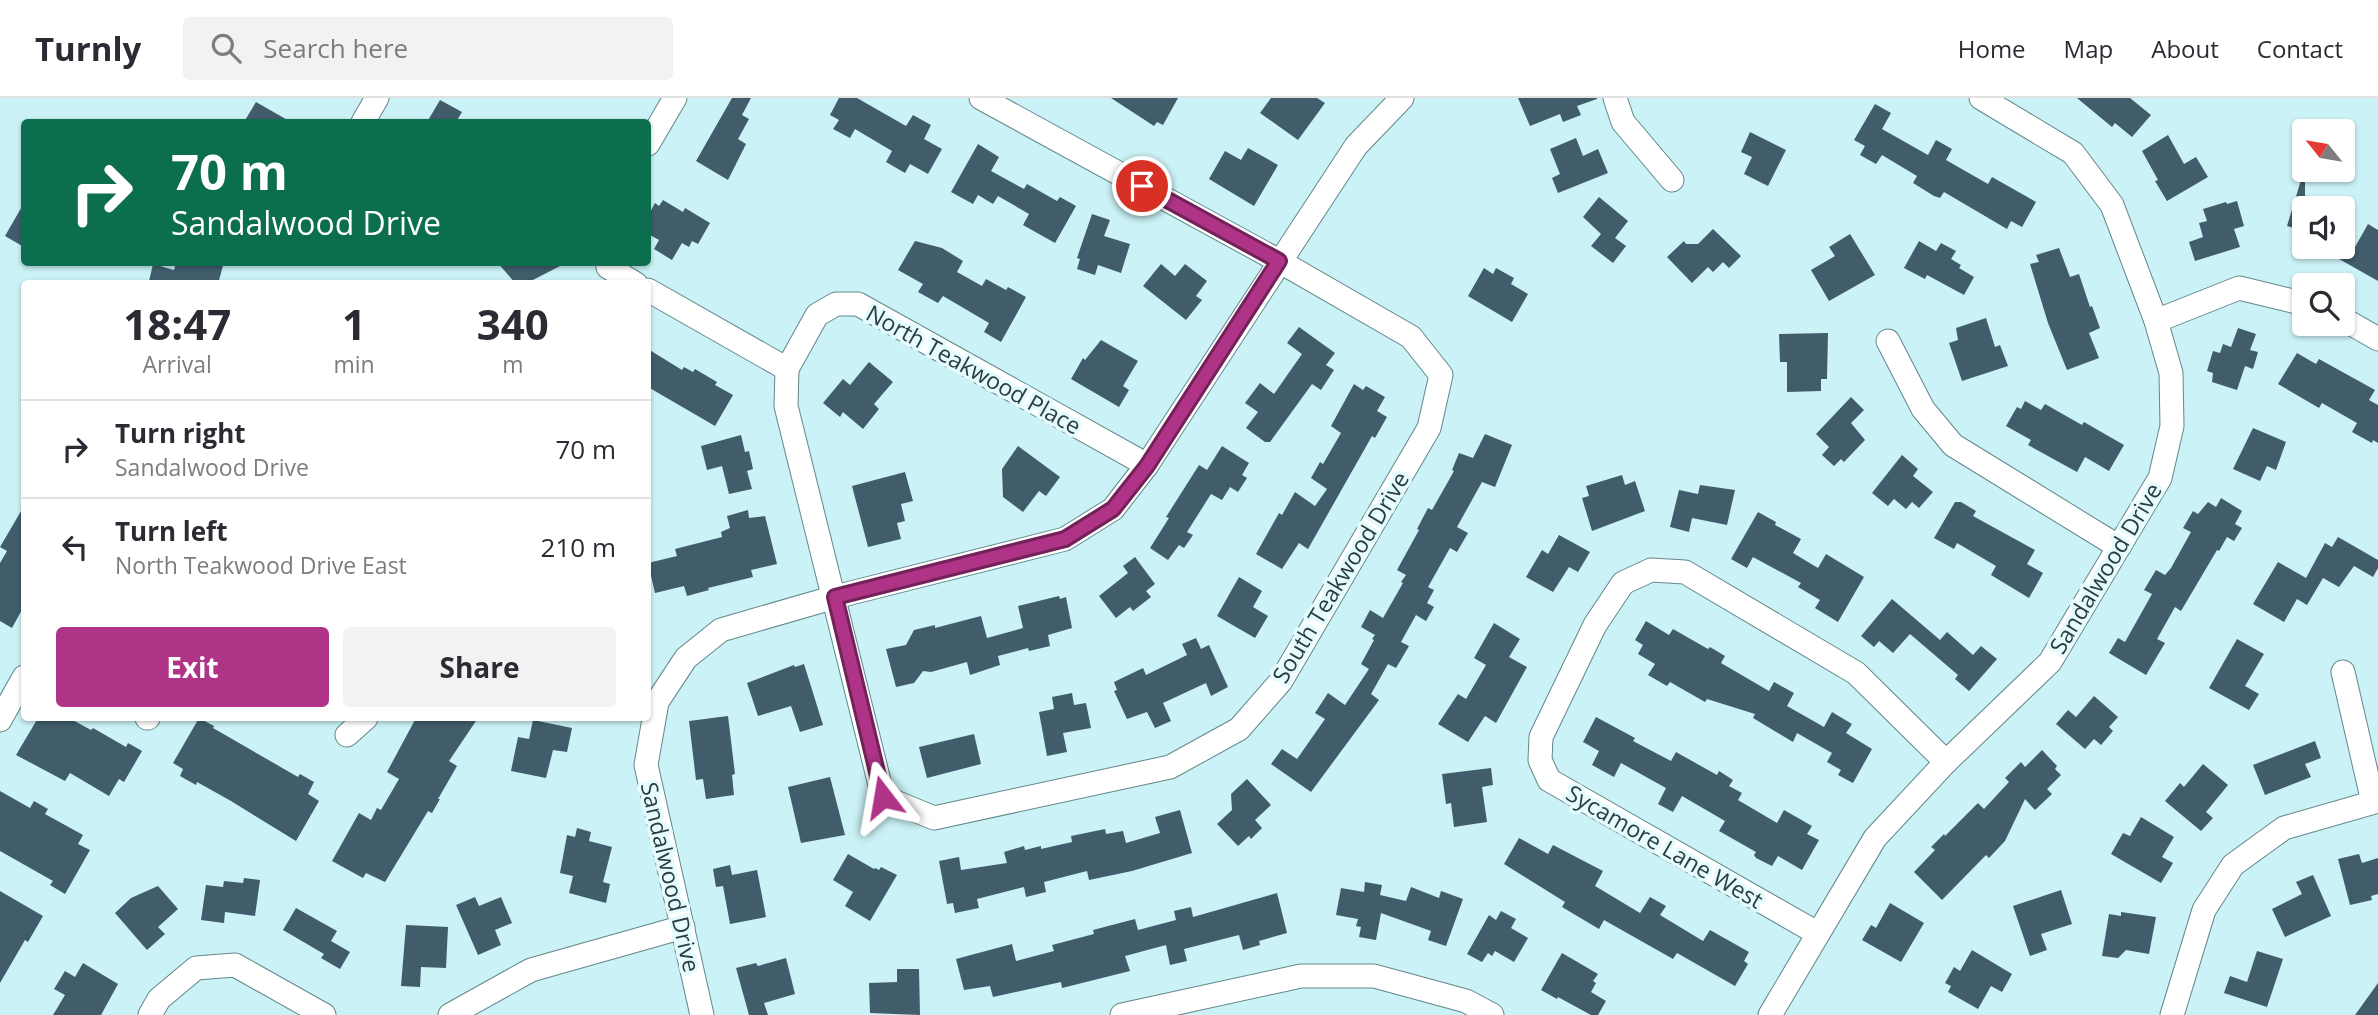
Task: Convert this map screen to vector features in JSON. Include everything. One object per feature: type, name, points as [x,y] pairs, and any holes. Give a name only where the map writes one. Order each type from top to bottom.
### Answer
[{"type":"street","points":[[365,119],[377,98]]},
{"type":"street","points":[[651,139],[675,98]]},
{"type":"street","points":[[981,98],[1279,261]]},
{"type":"street","name":"Sandalwood Drive","points":[[702,1015],[646,765],[657,702],[686,658],[720,630],[835,597],[1065,539],[1113,509],[1147,466],[1356,146],[1402,98]]},
{"type":"street","points":[[1615,98],[1623,122],[1672,180]]},
{"type":"street","name":"Sandalwood Drive","points":[[1770,1015],[1875,838],[1946,762],[2050,662],[2160,478],[2172,426],[2171,373],[2156,321],[2112,205],[2073,153],[1980,98]]},
{"type":"street","name":"South Teakwood Drive","points":[[835,597],[883,797],[934,818],[1170,767],[1239,729],[1282,681],[1429,428],[1441,375],[1410,337],[1279,261]]},
{"type":"street","points":[[608,266],[629,280]]},
{"type":"street","points":[[2156,321],[2239,288],[2292,301]]},
{"type":"street","points":[[651,292],[787,369],[786,406],[835,597]]},
{"type":"street","name":"North Teakwood Place","points":[[787,369],[817,314],[836,304],[858,304],[1147,466]]},
{"type":"street","points":[[2355,326],[2378,339]]},
{"type":"street","points":[[1888,341],[1923,409],[1953,445],[2119,547]]},
{"type":"street","name":"Sycamore Lane West","points":[[1817,933],[1549,779],[1540,761],[1541,737],[1595,625],[1623,583],[1651,570],[1685,572],[1856,673],[1946,762]]},
{"type":"street","points":[[2172,1015],[2204,910],[2233,865],[2284,828],[2375,802],[2343,672]]},
{"type":"street","points":[[0,720],[21,682]]},
{"type":"street","points":[[347,735],[363,721]]},
{"type":"street","points":[[450,1015],[531,970],[683,927]]},
{"type":"street","points":[[150,1015],[159,999],[196,968],[235,965],[324,1015]]},
{"type":"street","points":[[1122,1015],[1301,976],[1374,976],[1466,1001],[1492,1015]]},
{"type":"building","points":[[732,98],[751,98],[742,115],[749,119],[738,139],[746,144],[728,180],[696,161]]},
{"type":"building","points":[[839,98],[857,98],[906,126],[913,115],[931,125],[924,139],[942,149],[928,174],[910,164],[905,173],[886,162],[892,151],[855,129],[850,138],[833,129],[839,120],[830,115]]},
{"type":"building","points":[[1111,98],[1178,98],[1163,125],[1157,122],[1154,126]]},
{"type":"building","points":[[1271,98],[1317,98],[1325,103],[1298,140],[1260,113]]},
{"type":"building","points":[[1518,98],[1597,99],[1577,106],[1581,115],[1563,122],[1560,114],[1530,126]]},
{"type":"building","points":[[2077,98],[2130,98],[2151,115],[2132,137],[2115,123],[2112,127]]},
{"type":"building","points":[[440,100],[462,112],[458,119],[429,119]]},
{"type":"building","points":[[256,102],[286,119],[246,119]]},
{"type":"building","points":[[1875,104],[1891,113],[1882,129],[1928,155],[1936,140],[1952,149],[1946,160],[1988,184],[1992,177],[2036,202],[2022,227],[2011,221],[2007,229],[1944,192],[1940,198],[1934,196],[1913,183],[1917,176],[1882,155],[1876,164],[1860,155],[1865,146],[1854,140]]},
{"type":"building","points":[[1750,132],[1786,150],[1768,186],[1744,174],[1752,157],[1741,152]]},
{"type":"building","points":[[2168,135],[2184,164],[2196,157],[2208,177],[2167,201],[2142,151]]},
{"type":"building","points":[[1576,138],[1583,156],[1598,149],[1608,173],[1558,193],[1552,178],[1560,174],[1550,149]]},
{"type":"building","points":[[978,144],[999,157],[991,171],[1024,189],[1027,184],[1057,201],[1060,197],[1076,206],[1055,243],[1023,225],[1029,214],[998,196],[993,204],[978,195],[973,204],[951,192]]},
{"type":"building","points":[[1248,148],[1278,165],[1254,206],[1209,179],[1225,151],[1241,160]]},
{"type":"building","points":[[2300,182],[2305,182],[2305,196],[2296,196]]},
{"type":"building","points":[[1599,197],[1628,221],[1615,238],[1626,246],[1613,263],[1591,246],[1601,234],[1583,217]]},
{"type":"building","points":[[663,200],[683,212],[685,208],[710,223],[698,244],[692,241],[689,247],[682,243],[672,260],[654,249],[659,240],[651,236],[651,210],[655,203],[659,206]]},
{"type":"building","points":[[2237,201],[2244,226],[2234,229],[2240,247],[2195,261],[2189,242],[2203,237],[2199,223],[2207,221],[2203,209]]},
{"type":"building","points":[[21,208],[21,245],[5,236]]},
{"type":"building","points":[[2292,210],[2292,227],[2287,226]]},
{"type":"building","points":[[1092,214],[1110,220],[1104,236],[1130,244],[1121,273],[1098,265],[1095,275],[1077,269],[1080,259],[1077,258]]},
{"type":"building","points":[[2368,224],[2378,230],[2378,281],[2339,259],[2355,259],[2355,247]]},
{"type":"building","points":[[1713,229],[1741,256],[1729,268],[1723,262],[1713,272],[1708,267],[1692,283],[1667,257],[1684,241],[1686,244],[1698,244]]},
{"type":"building","points":[[1850,234],[1875,275],[1829,301],[1811,270],[1835,256],[1829,247]]},
{"type":"building","points":[[915,241],[942,248],[963,261],[957,272],[982,286],[986,279],[1026,297],[1001,342],[984,332],[989,323],[943,296],[938,303],[918,292],[923,284],[898,270]]},
{"type":"building","points":[[1919,241],[1936,251],[1941,243],[1956,251],[1951,259],[1961,265],[1959,268],[1974,277],[1964,295],[1927,275],[1925,279],[1904,268]]},
{"type":"building","points":[[2059,248],[2070,277],[2079,274],[2100,328],[2089,333],[2099,358],[2067,370],[2048,323],[2030,264],[2039,262],[2036,255]]},
{"type":"building","points":[[1161,264],[1175,276],[1185,264],[1207,281],[1196,296],[1202,300],[1186,320],[1143,286]]},
{"type":"building","points":[[153,266],[174,270],[175,266],[223,266],[219,280],[149,280]]},
{"type":"building","points":[[500,266],[560,266],[533,280],[513,280]]},
{"type":"building","points":[[1484,268],[1493,274],[1496,268],[1514,278],[1511,284],[1528,294],[1512,322],[1468,296]]},
{"type":"building","points":[[1986,318],[1995,347],[2000,345],[2008,366],[1962,381],[1949,343],[1958,340],[1956,328]]},
{"type":"building","points":[[1299,327],[1335,353],[1326,365],[1334,370],[1321,390],[1312,384],[1270,442],[1265,442],[1246,428],[1258,412],[1245,403],[1260,383],[1274,394],[1302,354],[1287,343]]},
{"type":"building","points":[[2238,328],[2256,334],[2250,350],[2258,352],[2253,369],[2245,366],[2237,390],[2212,382],[2213,373],[2207,371],[2213,351],[2220,353],[2223,344],[2231,347]]},
{"type":"building","points":[[1828,333],[1827,379],[1821,379],[1821,391],[1787,392],[1787,362],[1780,362],[1779,334]]},
{"type":"building","points":[[1101,340],[1138,361],[1123,386],[1129,390],[1119,407],[1071,379],[1083,358],[1085,360]]},
{"type":"building","points":[[651,351],[682,370],[684,367],[693,372],[695,369],[733,395],[715,426],[651,389]]},
{"type":"building","points":[[2297,353],[2316,364],[2319,359],[2375,390],[2369,400],[2378,405],[2378,443],[2373,440],[2372,443],[2352,432],[2357,423],[2322,403],[2319,408],[2278,384]]},
{"type":"building","points":[[869,362],[893,382],[874,404],[879,409],[863,429],[843,412],[840,417],[823,403],[843,379],[850,385]]},
{"type":"building","points":[[1354,384],[1363,390],[1366,386],[1385,397],[1377,411],[1387,417],[1375,438],[1372,436],[1308,549],[1299,543],[1282,569],[1256,554],[1279,513],[1282,515],[1295,492],[1315,506],[1327,489],[1311,478],[1320,462],[1323,464],[1341,433],[1331,426]]},
{"type":"building","points":[[1851,397],[1864,410],[1851,423],[1865,440],[1844,462],[1841,459],[1834,466],[1822,455],[1829,447],[1816,434]]},
{"type":"building","points":[[2025,401],[2041,410],[2045,404],[2124,445],[2109,471],[2085,457],[2077,472],[2028,445],[2031,440],[2006,426],[2017,407],[2021,409]]},
{"type":"building","points":[[2253,428],[2286,442],[2276,470],[2267,466],[2260,481],[2233,469]]},
{"type":"building","points":[[1485,434],[1512,445],[1495,487],[1482,482],[1457,527],[1468,533],[1457,552],[1450,548],[1428,587],[1434,590],[1427,603],[1434,607],[1426,621],[1416,615],[1401,642],[1409,646],[1396,668],[1388,664],[1371,694],[1379,700],[1311,792],[1271,764],[1282,749],[1297,759],[1325,719],[1315,713],[1328,693],[1345,705],[1369,669],[1361,664],[1375,635],[1361,627],[1370,610],[1383,618],[1403,583],[1401,582],[1406,575],[1397,570],[1428,508],[1432,510],[1454,471],[1452,470],[1459,453],[1473,458]]},
{"type":"building","points":[[741,435],[745,452],[749,451],[753,469],[747,471],[752,489],[729,494],[722,466],[707,470],[701,446]]},
{"type":"building","points":[[1018,446],[1060,477],[1046,496],[1039,491],[1023,512],[1003,497],[1002,469]]},
{"type":"building","points":[[1222,446],[1249,463],[1242,475],[1247,478],[1238,492],[1230,487],[1222,500],[1211,494],[1187,532],[1193,535],[1184,548],[1179,545],[1168,560],[1150,548],[1199,465],[1207,470]]},
{"type":"building","points":[[1902,455],[1918,469],[1913,476],[1933,492],[1919,508],[1912,502],[1906,509],[1894,499],[1888,506],[1872,493]]},
{"type":"building","points":[[905,472],[913,501],[901,504],[905,521],[897,523],[901,539],[868,547],[852,486]]},
{"type":"building","points":[[1622,475],[1625,485],[1635,481],[1645,511],[1592,531],[1582,498],[1589,496],[1586,486]]},
{"type":"building","points":[[1700,485],[1735,490],[1727,525],[1692,518],[1689,532],[1670,527],[1679,490],[1698,494]]},
{"type":"building","points":[[2221,498],[2242,511],[2235,524],[2242,528],[2234,541],[2227,537],[2219,551],[2217,550],[2181,611],[2175,607],[2157,639],[2165,643],[2146,675],[2109,653],[2118,638],[2125,642],[2152,594],[2144,590],[2156,570],[2165,575],[2171,568],[2191,532],[2183,528],[2193,511],[2198,514],[2208,502],[2216,507]]},
{"type":"building","points":[[1955,502],[1961,502],[1976,511],[1973,516],[2035,550],[2027,564],[2043,573],[2029,598],[1991,575],[1996,566],[1957,543],[1954,549],[1934,538]]},
{"type":"building","points":[[748,510],[749,518],[765,516],[777,564],[751,570],[753,577],[687,596],[684,586],[655,593],[651,562],[677,556],[675,549],[722,537],[721,532],[730,528],[727,516]]},
{"type":"building","points":[[21,511],[21,612],[12,628],[0,621],[0,563],[7,551],[0,547]]},
{"type":"building","points":[[1758,512],[1801,539],[1793,553],[1818,568],[1826,554],[1864,577],[1838,622],[1815,608],[1820,600],[1798,587],[1801,583],[1753,557],[1747,568],[1731,559]]},
{"type":"building","points":[[1559,535],[1590,552],[1578,572],[1569,567],[1553,592],[1526,577],[1542,550],[1548,554]]},
{"type":"building","points":[[2338,537],[2378,560],[2378,568],[2373,577],[2354,566],[2339,587],[2323,578],[2307,605],[2297,599],[2284,622],[2253,604],[2278,562],[2306,578],[2325,543],[2332,547]]},
{"type":"building","points":[[1135,557],[1155,584],[1146,591],[1151,597],[1133,611],[1130,607],[1116,618],[1099,596],[1128,573],[1123,566]]},
{"type":"building","points":[[1239,577],[1262,591],[1253,607],[1268,616],[1255,638],[1217,616]]},
{"type":"building","points":[[1059,596],[1060,599],[1066,597],[1072,628],[1048,635],[1050,646],[1029,651],[1028,648],[998,656],[1000,665],[970,675],[967,662],[931,672],[923,671],[914,683],[896,687],[886,649],[906,645],[914,630],[935,625],[935,628],[981,616],[987,638],[1023,628],[1018,606]]},
{"type":"building","points":[[1892,599],[1940,640],[1947,632],[1973,655],[1981,646],[1997,659],[1969,691],[1955,679],[1958,675],[1910,634],[1893,653],[1879,641],[1874,647],[1861,636]]},
{"type":"building","points":[[1646,621],[1669,635],[1673,629],[1708,649],[1710,647],[1725,656],[1721,663],[1769,691],[1774,682],[1794,693],[1787,706],[1824,727],[1832,712],[1852,724],[1846,733],[1872,749],[1853,783],[1838,775],[1841,770],[1827,762],[1832,753],[1797,733],[1793,742],[1753,718],[1755,714],[1707,699],[1705,702],[1670,682],[1667,686],[1648,675],[1655,664],[1638,654],[1643,645],[1635,640]]},
{"type":"building","points":[[1494,623],[1520,639],[1509,657],[1527,667],[1496,723],[1485,716],[1468,742],[1438,724],[1458,694],[1466,699],[1486,665],[1474,658]]},
{"type":"building","points":[[1196,638],[1201,649],[1209,645],[1228,687],[1211,696],[1206,683],[1163,703],[1171,721],[1155,728],[1147,712],[1127,719],[1114,691],[1117,690],[1114,682],[1143,668],[1146,675],[1187,655],[1182,644]]},
{"type":"building","points":[[2237,639],[2264,654],[2245,686],[2259,694],[2249,710],[2209,688]]},
{"type":"building","points":[[804,664],[823,725],[800,732],[791,706],[758,716],[747,683],[794,665]]},
{"type":"building","points":[[1072,693],[1074,705],[1086,703],[1091,728],[1063,733],[1067,752],[1047,756],[1039,712],[1054,709],[1052,697]]},
{"type":"building","points":[[2094,696],[2118,717],[2109,727],[2113,731],[2101,745],[2094,739],[2085,749],[2056,724],[2068,710],[2076,717]]},
{"type":"building","points":[[728,716],[735,774],[732,775],[734,795],[706,799],[703,779],[696,780],[689,721]]},
{"type":"building","points":[[1596,717],[1671,761],[1676,752],[1717,775],[1719,771],[1733,780],[1729,786],[1742,793],[1738,800],[1777,823],[1784,810],[1812,826],[1807,834],[1819,840],[1802,870],[1778,856],[1772,866],[1756,858],[1756,852],[1719,831],[1725,821],[1682,796],[1673,812],[1658,804],[1666,788],[1621,763],[1614,777],[1592,765],[1599,751],[1583,742]]},
{"type":"building","points":[[36,721],[74,721],[126,747],[128,743],[142,751],[124,782],[119,779],[109,796],[70,773],[65,781],[16,755]]},
{"type":"building","points":[[197,721],[205,721],[298,777],[300,774],[314,782],[308,794],[319,801],[296,841],[231,801],[180,776],[183,769],[173,763]]},
{"type":"building","points":[[414,721],[476,721],[449,761],[457,766],[440,799],[432,813],[428,811],[385,882],[366,873],[363,878],[332,861],[359,813],[371,820],[377,808],[381,810],[399,779],[387,772]]},
{"type":"building","points":[[533,721],[572,728],[567,752],[553,750],[546,778],[511,771],[518,737],[529,739]]},
{"type":"building","points":[[974,734],[981,764],[927,778],[919,747]]},
{"type":"building","points":[[2315,741],[2321,758],[2305,764],[2311,777],[2265,795],[2253,765]]},
{"type":"building","points":[[2042,750],[2057,766],[2055,769],[2061,775],[2047,789],[2052,794],[2035,810],[2025,799],[2005,841],[1989,858],[1986,855],[1942,900],[1914,872],[1935,850],[1931,847],[1944,834],[1945,836],[1978,803],[1984,809],[2009,782],[2005,778],[2021,762],[2025,767]]},
{"type":"building","points":[[2203,764],[2228,785],[2206,812],[2213,818],[2201,831],[2165,801],[2180,783],[2184,787]]},
{"type":"building","points":[[1491,768],[1493,785],[1482,787],[1487,822],[1454,827],[1451,803],[1446,804],[1442,774]]},
{"type":"building","points":[[830,777],[845,835],[801,843],[788,787]]},
{"type":"building","points":[[1247,779],[1271,805],[1255,820],[1262,828],[1251,839],[1249,836],[1238,846],[1217,824],[1232,810],[1231,794]]},
{"type":"building","points":[[0,791],[30,808],[34,801],[48,809],[45,814],[83,835],[78,844],[90,850],[65,894],[50,885],[53,881],[0,851]]},
{"type":"building","points":[[1180,810],[1192,853],[1132,871],[1089,880],[1087,871],[1044,882],[1046,892],[1026,897],[1024,887],[977,899],[979,908],[955,913],[953,903],[947,904],[939,861],[959,857],[961,870],[1007,863],[1004,852],[1024,846],[1025,850],[1041,846],[1041,849],[1072,842],[1071,836],[1105,829],[1106,834],[1123,831],[1126,843],[1160,833],[1155,817]]},
{"type":"building","points":[[2141,817],[2174,837],[2162,857],[2173,863],[2161,883],[2111,854],[2123,833],[2130,836]]},
{"type":"building","points":[[577,828],[591,832],[589,841],[612,847],[603,882],[610,884],[606,903],[569,893],[573,876],[560,873],[567,835],[575,837]]},
{"type":"building","points":[[1519,838],[1548,854],[1553,845],[1603,871],[1595,886],[1640,913],[1650,897],[1666,906],[1660,915],[1703,941],[1710,930],[1749,952],[1744,961],[1748,964],[1735,986],[1677,953],[1673,959],[1604,920],[1599,929],[1562,907],[1565,902],[1504,864]]},
{"type":"building","points":[[848,854],[874,869],[879,870],[881,867],[897,875],[870,921],[845,906],[853,892],[833,880]]},
{"type":"building","points":[[2359,854],[2362,863],[2378,858],[2378,894],[2371,896],[2372,900],[2350,905],[2338,859]]},
{"type":"building","points":[[730,865],[732,875],[757,870],[766,917],[730,924],[723,886],[716,887],[713,869]]},
{"type":"building","points":[[2313,875],[2331,916],[2285,937],[2272,909],[2302,894],[2296,882]]},
{"type":"building","points":[[244,878],[260,880],[255,916],[225,912],[224,923],[201,920],[206,885],[223,887],[224,881],[243,883]]},
{"type":"building","points":[[1365,882],[1382,885],[1380,895],[1406,901],[1411,887],[1439,898],[1441,891],[1463,899],[1446,946],[1428,940],[1431,931],[1381,913],[1376,940],[1359,937],[1361,927],[1356,926],[1358,919],[1336,915],[1341,888],[1364,892]]},
{"type":"building","points":[[158,886],[178,909],[158,927],[165,934],[147,950],[115,913],[131,898]]},
{"type":"building","points":[[2061,890],[2072,924],[2041,934],[2047,950],[2030,956],[2013,906]]},
{"type":"building","points":[[0,891],[43,916],[28,942],[25,940],[0,983]]},
{"type":"building","points":[[1277,893],[1287,933],[1259,941],[1260,945],[1243,950],[1239,935],[1184,949],[1187,961],[1170,965],[1166,945],[1125,956],[1130,971],[1062,988],[1061,982],[993,997],[990,986],[964,990],[956,959],[1012,944],[1016,961],[1054,951],[1052,945],[1094,934],[1093,930],[1135,919],[1138,930],[1176,920],[1174,911],[1191,907],[1193,917]]},
{"type":"building","points":[[475,897],[479,906],[501,897],[512,923],[495,930],[501,945],[478,955],[456,905]]},
{"type":"building","points":[[1890,903],[1924,923],[1901,962],[1862,940],[1871,925],[1876,928]]},
{"type":"building","points":[[296,908],[337,931],[331,941],[350,952],[340,969],[321,958],[324,954],[283,930]]},
{"type":"building","points":[[1501,911],[1516,919],[1511,928],[1528,938],[1514,962],[1495,951],[1492,956],[1488,953],[1482,962],[1467,954],[1489,915],[1496,920]]},
{"type":"building","points":[[2121,912],[2156,917],[2149,954],[2126,950],[2118,958],[2102,956],[2109,914],[2121,916]]},
{"type":"building","points":[[406,925],[448,927],[446,968],[421,967],[420,987],[401,986]]},
{"type":"building","points":[[1972,950],[2012,974],[2002,992],[1991,986],[1978,1009],[1948,992],[1951,986],[1945,983],[1954,967],[1960,971]]},
{"type":"building","points":[[2257,951],[2283,959],[2267,1007],[2224,993],[2230,976],[2247,982]]},
{"type":"building","points":[[1562,953],[1598,974],[1593,981],[1596,983],[1591,992],[1606,1001],[1598,1015],[1591,1015],[1541,990]]},
{"type":"building","points":[[786,958],[795,994],[764,1003],[768,1015],[749,1015],[736,968],[756,963],[758,966]]},
{"type":"building","points":[[83,963],[118,984],[101,1015],[53,1015],[65,995],[54,989],[65,971],[75,977]]},
{"type":"building","points":[[897,969],[919,969],[920,1015],[870,1013],[869,983],[897,982]]},
{"type":"building","points":[[2378,983],[2378,1015],[2355,1015]]},
{"type":"route","points":[[883,797],[835,597],[1065,539],[1113,509],[1147,466],[1279,261],[1142,186]]}]
